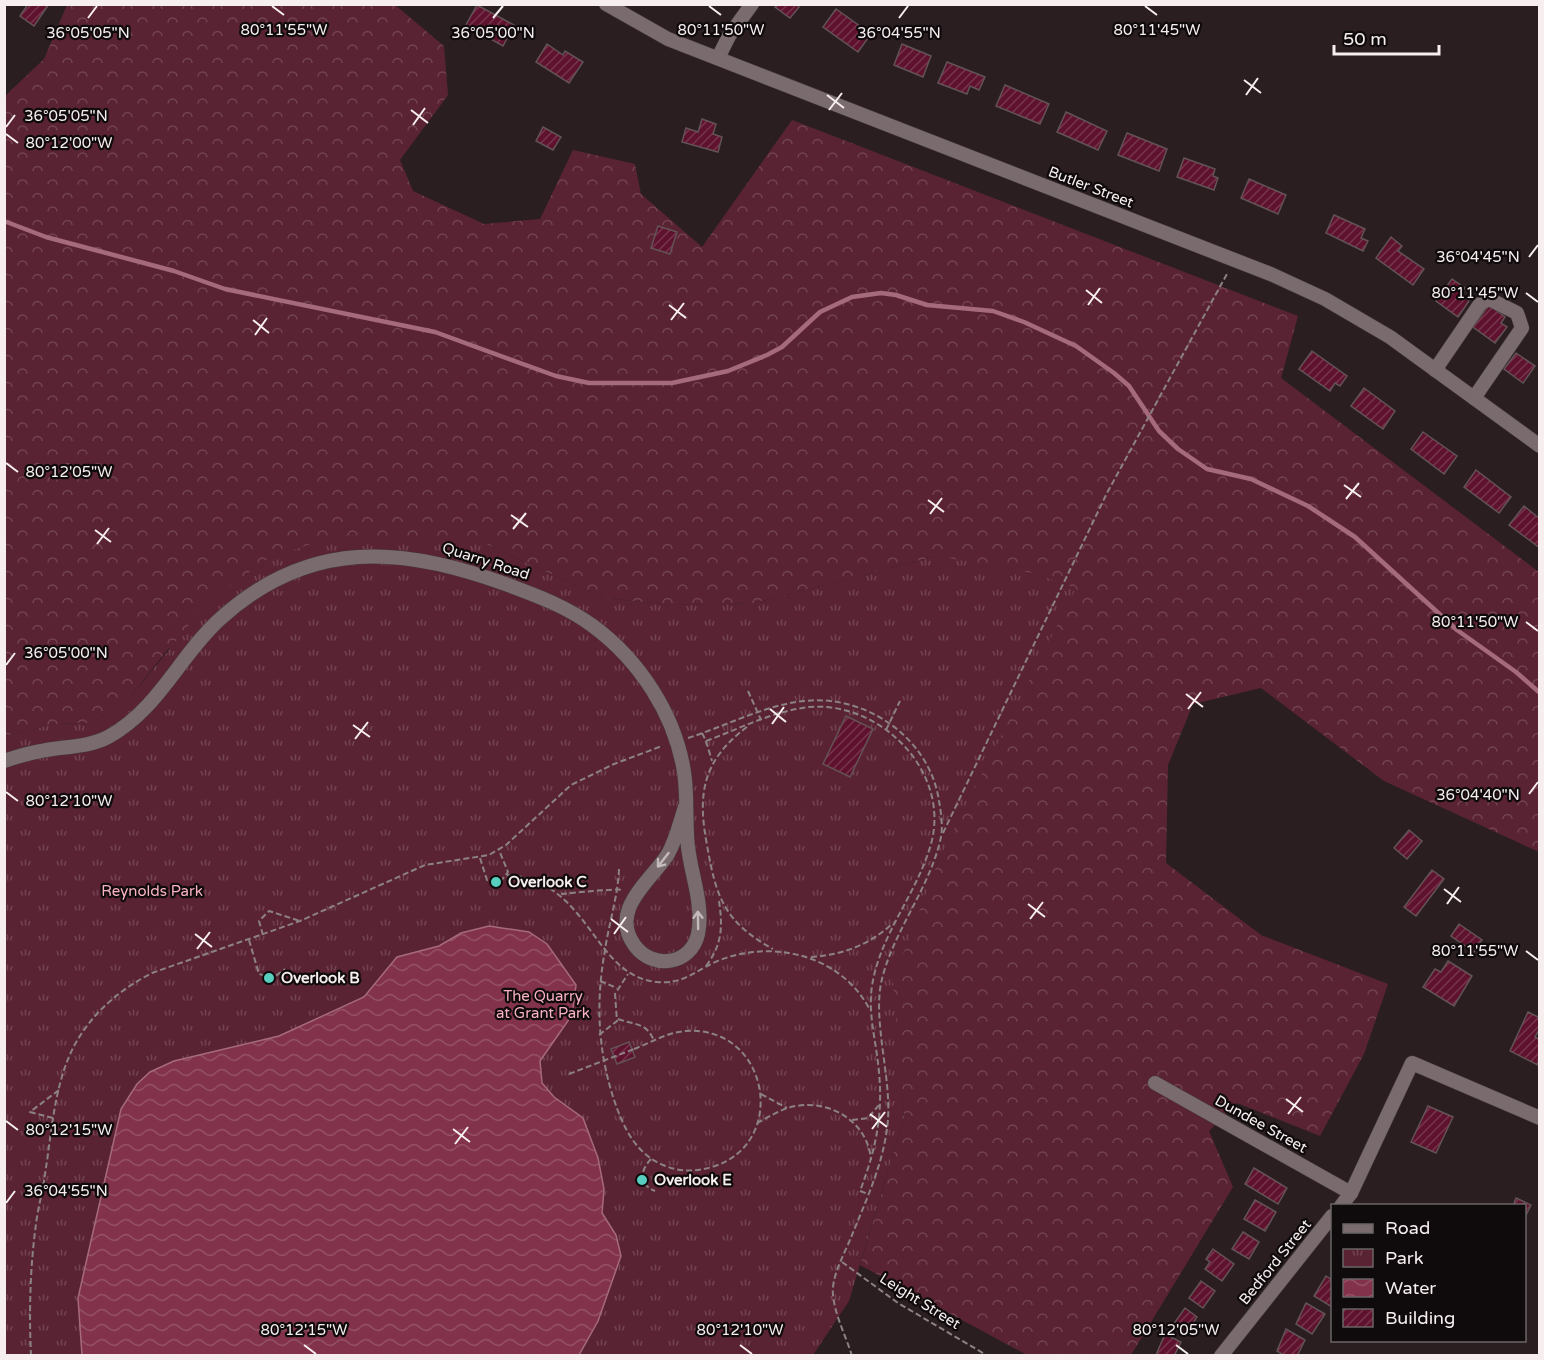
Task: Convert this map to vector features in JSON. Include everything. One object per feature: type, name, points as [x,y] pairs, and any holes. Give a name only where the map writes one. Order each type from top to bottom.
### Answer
[{"type":"street","name":"Butler Street","points":[[606,4],[668,39],[1233,260],[1325,299],[1390,337],[1539,446]]},
{"type":"street","points":[[718,58],[729,36],[752,4]]},
{"type":"street","points":[[1435,369],[1480,304],[1489,299],[1517,313],[1522,328],[1474,398]]},
{"type":"street","name":"Quarry Road","points":[[4,761],[39,751],[91,744],[123,727],[146,708],[202,637],[221,618],[274,581],[325,562],[379,556],[415,558],[447,564],[551,602],[583,619],[610,640],[638,670],[656,695],[677,742],[684,772],[687,842],[699,917],[697,938],[685,955],[664,962],[655,960],[639,950],[627,927],[627,916],[635,894],[669,853],[685,807]]},
{"type":"street","points":[[1343,1204],[1351,1193],[1412,1063],[1539,1118]]},
{"type":"street","name":"Dundee Street","points":[[1155,1083],[1351,1193]]},
{"type":"street","name":"Bedford Street","points":[[1221,1356],[1331,1217]]},
{"type":"path","points":[[852,1356],[832,1293],[880,1162],[888,1119],[886,1065],[879,1013],[882,980],[941,836],[1107,494],[1217,296],[1233,260]]},
{"type":"path","points":[[748,691],[760,720]]},
{"type":"path","points":[[31,1356],[31,1274],[36,1224],[59,1090],[68,1059],[84,1029],[121,991],[169,966],[300,921],[425,865],[480,858],[499,850],[571,785],[614,764],[802,701],[827,700],[855,707],[889,724],[916,747],[930,767],[938,797],[941,836]]},
{"type":"path","points":[[886,730],[900,701]]},
{"type":"path","points":[[706,741],[760,720],[800,709],[827,708],[857,716],[886,730],[920,763],[930,787],[934,819],[928,852],[894,922],[877,964],[871,996],[871,1013],[879,1066],[880,1102],[879,1132],[860,1191],[868,1194]]},
{"type":"path","points":[[561,894],[593,931],[605,950],[628,974],[638,979],[668,983],[692,977],[705,967],[717,950],[721,938],[719,898],[711,871],[702,812],[704,788],[712,764],[731,739],[749,725]]},
{"type":"path","points":[[702,733],[712,764]]},
{"type":"path","points":[[499,850],[507,875]]},
{"type":"path","points":[[480,858],[490,882],[501,881],[507,875]]},
{"type":"path","points":[[569,1074],[634,1049],[654,1041],[684,1031],[710,1033],[721,1037],[747,1058],[756,1075],[761,1094],[757,1124],[742,1149],[721,1164],[697,1171],[685,1171],[651,1159],[633,1141],[622,1120],[606,1071],[599,1035],[600,981],[619,869]]},
{"type":"path","points":[[507,875],[517,876],[561,894],[617,888],[635,894]]},
{"type":"path","points":[[719,898],[742,928],[773,949]]},
{"type":"path","points":[[263,935],[260,921],[269,911],[300,921]]},
{"type":"path","points":[[705,967],[743,953],[773,949],[811,957],[836,954],[859,946],[894,922]]},
{"type":"path","points":[[249,940],[259,974],[273,978],[285,969]]},
{"type":"path","points":[[811,957],[858,990],[871,1013]]},
{"type":"path","points":[[599,1035],[614,1025],[618,1019],[615,1000],[617,988],[628,974]]},
{"type":"path","points":[[600,981],[617,988]]},
{"type":"path","points":[[618,1019],[644,1025],[654,1041]]},
{"type":"path","points":[[53,1118],[30,1112],[59,1090]]},
{"type":"path","points":[[761,1094],[787,1108]]},
{"type":"path","points":[[850,1120],[868,1118],[880,1102]]},
{"type":"path","points":[[757,1124],[787,1108],[825,1106],[850,1120],[868,1143],[871,1162]]},
{"type":"path","points":[[651,1159],[644,1170],[642,1180],[645,1186],[655,1191]]},
{"type":"path","name":"Leight Street","points":[[842,1262],[898,1303],[988,1356]]},
{"type":"green space","points":[[67,5],[395,5],[444,46],[448,95],[400,160],[413,191],[484,224],[540,219],[573,150],[635,164],[641,194],[702,247],[792,120],[1298,316],[1281,378],[1539,572],[1539,852],[1384,781],[1261,688],[1193,704],[1168,765],[1166,863],[1261,935],[1388,984],[1364,1054],[1320,1136],[1237,1103],[1209,1131],[1233,1187],[1131,1355],[1027,1355],[860,1265],[904,1117],[892,981],[939,859],[937,556],[754,603],[671,605],[603,598],[473,538],[168,649],[128,700],[91,723],[55,724],[5,736],[5,96],[44,59]]},
{"type":"green space","name":"The Quarry at Grant Park","points":[[335,535],[473,538],[603,598],[671,605],[754,603],[937,556],[1032,573],[1076,588],[939,859],[893,981],[904,1117],[849,1301],[813,1355],[5,1355],[5,736],[55,724],[91,723],[128,700],[210,599],[267,560]]},
{"type":"water","points":[[489,926],[529,932],[547,944],[576,985],[572,1015],[540,1061],[542,1083],[554,1097],[583,1118],[598,1158],[604,1189],[602,1213],[616,1235],[621,1256],[598,1321],[579,1355],[82,1355],[78,1298],[121,1109],[137,1084],[150,1072],[174,1061],[279,1036],[364,997],[397,957],[439,946],[461,933]]},
{"type":"building","points":[[28,4],[49,4],[34,26],[20,16]]},
{"type":"building","points":[[777,4],[796,4],[799,7],[790,18],[775,7]]},
{"type":"building","points":[[477,5],[514,25],[503,46],[466,25]]},
{"type":"building","points":[[836,9],[871,34],[858,52],[823,27]]},
{"type":"building","points":[[547,44],[563,55],[565,51],[583,62],[569,83],[536,62]]},
{"type":"building","points":[[902,44],[931,56],[923,77],[894,65]]},
{"type":"building","points":[[947,62],[985,77],[979,90],[970,86],[967,94],[938,83]]},
{"type":"building","points":[[1005,85],[1049,104],[1040,124],[996,106]]},
{"type":"building","points":[[1066,112],[1107,131],[1098,150],[1057,132]]},
{"type":"building","points":[[702,119],[716,124],[713,134],[722,137],[718,152],[682,142],[686,128],[698,132]]},
{"type":"building","points":[[543,127],[561,137],[553,150],[536,141]]},
{"type":"building","points":[[1127,133],[1167,149],[1159,171],[1118,155]]},
{"type":"building","points":[[1184,158],[1215,169],[1213,176],[1218,178],[1214,190],[1177,177]]},
{"type":"building","points":[[1249,179],[1286,195],[1278,214],[1241,198]]},
{"type":"building","points":[[1334,215],[1365,229],[1361,238],[1368,241],[1363,251],[1326,233]]},
{"type":"building","points":[[658,226],[677,232],[670,254],[651,248]]},
{"type":"building","points":[[1391,237],[1402,246],[1398,251],[1424,269],[1413,285],[1376,258]]},
{"type":"building","points":[[1452,279],[1465,288],[1460,294],[1469,301],[1458,317],[1436,301]]},
{"type":"building","points":[[1489,305],[1505,317],[1501,323],[1507,327],[1495,343],[1473,327]]},
{"type":"building","points":[[1312,351],[1347,376],[1340,386],[1335,383],[1330,391],[1299,369]]},
{"type":"building","points":[[1516,353],[1535,366],[1523,383],[1504,369]]},
{"type":"building","points":[[1364,388],[1395,411],[1383,429],[1351,406]]},
{"type":"building","points":[[1423,432],[1457,456],[1444,474],[1411,449]]},
{"type":"building","points":[[1476,470],[1511,497],[1499,513],[1464,487]]},
{"type":"building","points":[[1524,506],[1540,519],[1540,548],[1509,525]]},
{"type":"building","points":[[846,716],[873,729],[850,777],[823,764]]},
{"type":"building","points":[[1409,830],[1422,841],[1407,859],[1394,848]]},
{"type":"building","points":[[1432,870],[1444,879],[1416,916],[1404,907]]},
{"type":"building","points":[[1459,924],[1482,940],[1474,952],[1451,936]]},
{"type":"building","points":[[1448,961],[1472,976],[1454,1006],[1423,987],[1435,969],[1441,972]]},
{"type":"building","points":[[1528,1012],[1540,1018],[1540,1028],[1535,1037],[1540,1040],[1538,1065],[1510,1051]]},
{"type":"building","points":[[629,1042],[635,1057],[617,1064],[611,1049]]},
{"type":"building","points":[[1428,1106],[1453,1117],[1436,1153],[1411,1142]]},
{"type":"building","points":[[1254,1168],[1287,1188],[1278,1204],[1245,1184]]},
{"type":"building","points":[[1516,1198],[1531,1205],[1526,1215],[1526,1204],[1514,1204]]},
{"type":"building","points":[[1255,1200],[1276,1212],[1265,1231],[1244,1219]]},
{"type":"building","points":[[1243,1232],[1259,1242],[1249,1259],[1232,1249]]},
{"type":"building","points":[[1213,1249],[1234,1264],[1222,1281],[1205,1269],[1210,1262],[1206,1259]]},
{"type":"building","points":[[1326,1276],[1331,1279],[1331,1306],[1314,1296]]},
{"type":"building","points":[[1201,1281],[1215,1291],[1203,1308],[1189,1298]]},
{"type":"building","points":[[1306,1303],[1325,1314],[1312,1334],[1296,1324]]},
{"type":"building","points":[[1185,1308],[1197,1317],[1186,1334],[1173,1325]]},
{"type":"building","points":[[1286,1329],[1305,1340],[1297,1356],[1285,1356],[1277,1351]]},
{"type":"building","points":[[1165,1334],[1181,1342],[1174,1356],[1156,1355]]},
{"type":"waterway","points":[[4,221],[46,237],[174,271],[225,289],[435,332],[556,376],[589,383],[672,383],[728,371],[782,347],[820,312],[852,297],[881,293],[896,295],[927,305],[993,311],[1024,322],[1076,346],[1114,373],[1129,386],[1159,431],[1178,449],[1207,469],[1251,479],[1308,506],[1355,537],[1457,630],[1516,672],[1540,693]]},
{"type":"place","name":"Overlook C","points":[[496,882]]},
{"type":"place","name":"Overlook B","points":[[269,978]]},
{"type":"place","name":"Overlook E","points":[[642,1180]]},
{"type":"park label","name":"Reynolds Park","points":[[152,891]]}]
